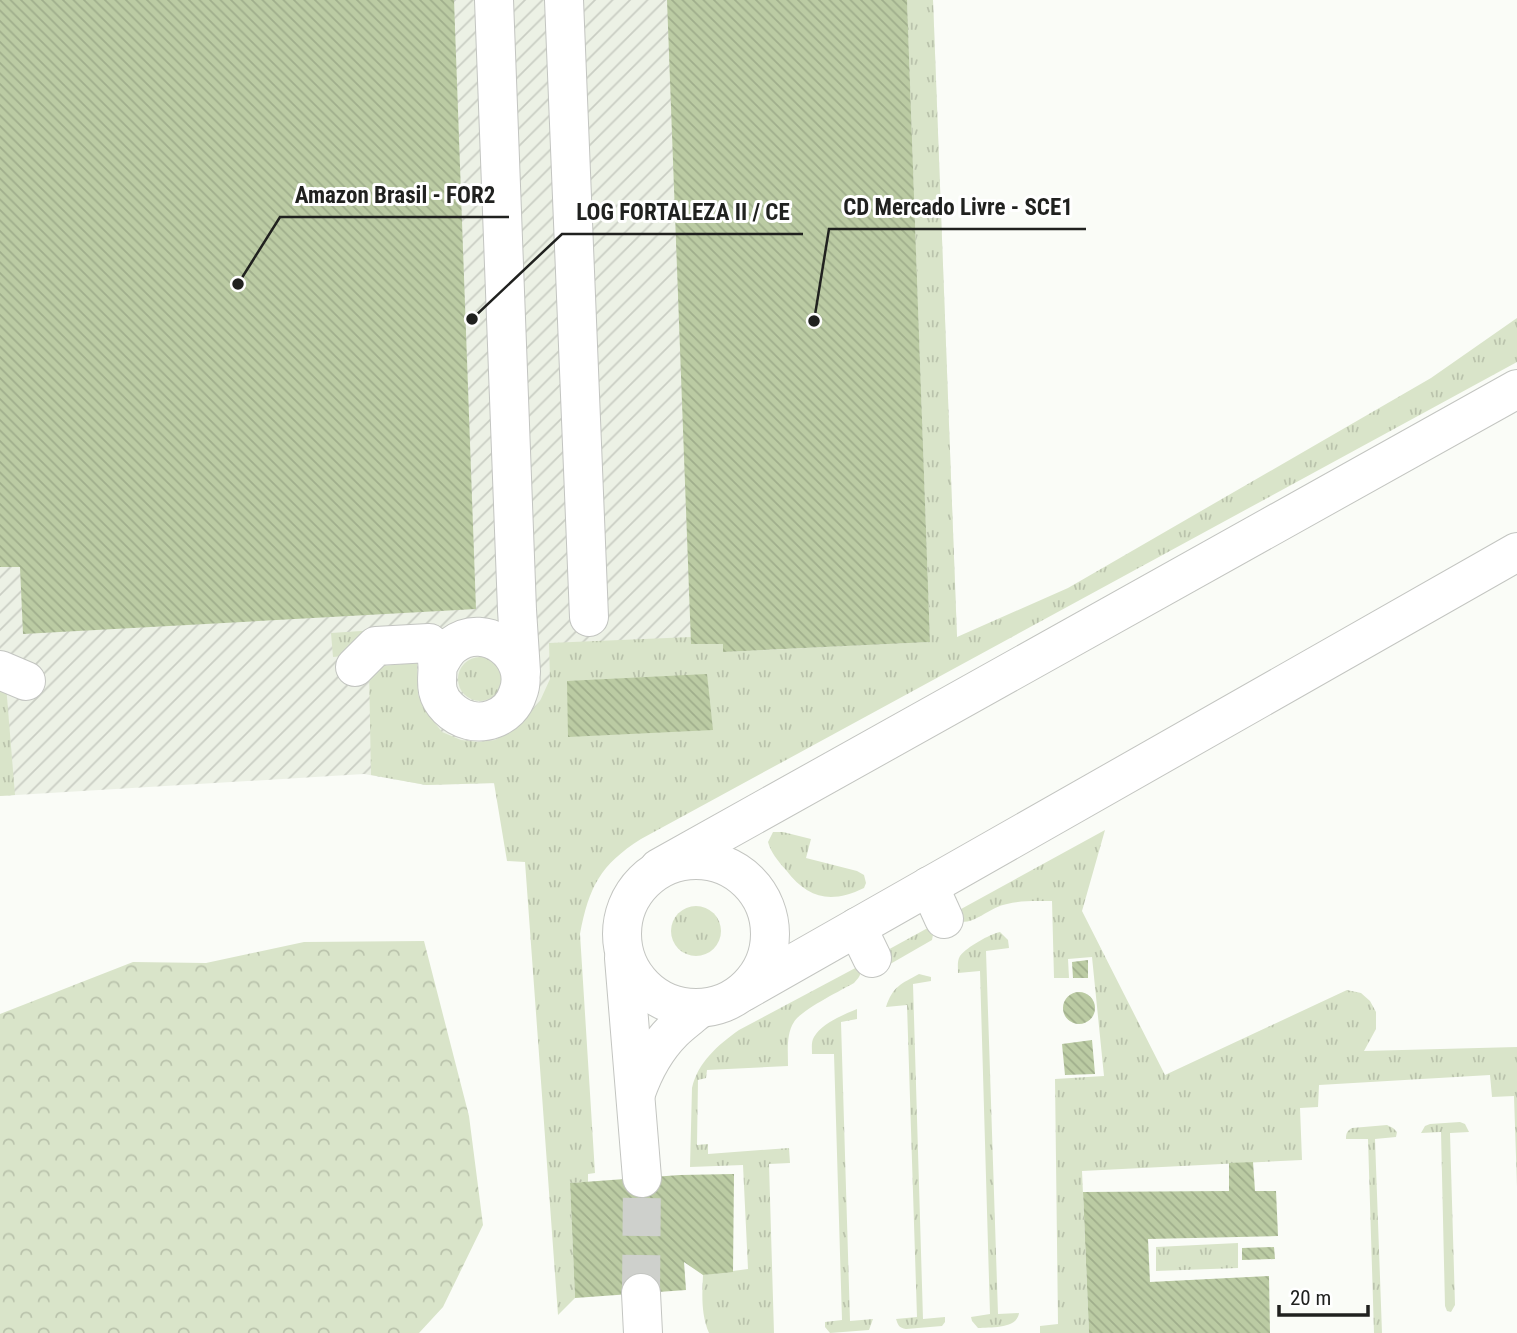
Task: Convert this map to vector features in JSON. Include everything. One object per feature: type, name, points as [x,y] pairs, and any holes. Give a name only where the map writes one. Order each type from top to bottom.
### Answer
[{"type":"lane","points":[[355,667],[376,646],[429,643],[436,653],[439,695],[447,707],[470,721],[484,722],[509,710],[521,686],[494,0]]},
{"type":"lane","points":[[564,0],[589,617]]},
{"type":"lane","points":[[642,1178],[621,930],[626,905],[639,884],[659,868],[1517,389]]},
{"type":"lane","points":[[624,956],[636,979],[653,995],[675,1006],[699,1009],[723,1004],[743,992],[865,943],[1517,552]]},
{"type":"lane","points":[[438,666],[444,653],[455,643],[482,637],[496,640],[508,649],[517,659],[521,672]]},
{"type":"lane","points":[[659,868],[683,859],[709,860],[733,869],[752,884],[764,905],[770,928],[768,952],[759,974],[743,992]]},
{"type":"lane","points":[[636,1093],[644,1071],[660,1047],[673,1030],[699,1009]]},
{"type":"lane","points":[[641,1293],[643,1333]]},
{"type":"shaded area","points":[[0,0],[933,0],[957,637],[618,780],[426,785],[364,774],[0,796]]},
{"type":"green space","points":[[907,0],[933,0],[957,637],[1068,588],[1431,378],[1517,318],[1517,362],[641,839],[615,858],[592,890],[580,934],[595,1173],[588,1174],[588,1182],[570,1183],[575,1298],[558,1315],[525,862],[507,861],[494,783],[426,785],[371,775],[369,667],[417,663],[418,695],[428,714],[442,732],[461,740],[478,742],[495,740],[513,729],[540,701],[550,679],[549,643],[691,637],[692,644],[723,644],[724,652],[930,642]]},
{"type":"green space","points":[[376,630],[343,656],[333,657],[331,633]]},
{"type":"green space","points":[[480,657],[489,658],[496,663],[501,670],[501,688],[496,695],[489,700],[480,701],[471,700],[464,695],[459,688],[458,679],[459,670],[464,663],[471,658]]},
{"type":"green space","points":[[0,685],[6,685],[15,795],[0,796]]},
{"type":"green space","points":[[1105,830],[1082,911],[1165,1075],[1347,990],[1361,993],[1370,1001],[1376,1012],[1376,1029],[1364,1051],[1517,1047],[1517,1187],[1514,1096],[1492,1097],[1490,1075],[1319,1085],[1318,1107],[1300,1108],[1302,1160],[1082,1171],[1089,1333],[1040,1333],[1040,1326],[1058,1324],[1055,1079],[1104,1076],[1092,957],[1068,959],[1069,978],[1054,978],[1052,901],[1007,904],[966,922],[960,922],[952,914]]},
{"type":"green space","points":[[773,832],[811,839],[806,858],[857,871],[864,875],[864,888],[831,897],[812,893],[794,880],[771,850],[768,842]]},
{"type":"green space","points":[[696,906],[714,913],[721,931],[714,949],[696,956],[678,949],[671,931],[678,913]]},
{"type":"green space","points":[[935,924],[932,940],[885,967],[884,952]]},
{"type":"green space","points":[[1000,932],[1008,940],[1009,948],[986,951],[998,1314],[1019,1313],[1009,1325],[978,1328],[971,1317],[990,1314],[980,971],[958,973],[958,960],[968,949]]},
{"type":"green space","points":[[424,941],[469,1116],[483,1225],[443,1307],[419,1333],[0,1333],[0,1014],[133,962],[206,963],[304,942]]},
{"type":"green space","points":[[861,965],[860,975],[854,983],[812,1006],[794,1022],[789,1038],[788,1066],[707,1070],[706,1078],[698,1080],[697,1145],[708,1144],[708,1154],[789,1148],[790,1163],[769,1164],[774,1333],[709,1333],[703,1312],[703,1275],[748,1269],[743,1165],[690,1167],[692,1088],[695,1079],[710,1055],[739,1030]]},
{"type":"green space","points":[[919,974],[931,977],[931,981],[913,984],[923,1319],[945,1317],[945,1322],[942,1326],[906,1329],[899,1326],[896,1319],[917,1317],[907,1005],[886,1007],[902,983]]},
{"type":"green space","points":[[857,1009],[857,1019],[841,1022],[850,1321],[873,1319],[869,1330],[830,1333],[825,1322],[842,1320],[834,1054],[812,1054],[812,1043],[822,1028]]},
{"type":"green space","points":[[1430,1124],[1465,1124],[1469,1132],[1450,1133],[1455,1305],[1451,1312],[1447,1311],[1445,1306],[1441,1132],[1421,1133],[1425,1126]]},
{"type":"green space","points":[[1387,1125],[1397,1132],[1396,1137],[1375,1139],[1382,1333],[1374,1333],[1368,1139],[1346,1137],[1352,1128]]},
{"type":"green space","points":[[1238,1243],[1238,1268],[1156,1271],[1156,1247]]},
{"type":"building","points":[[0,0],[454,0],[476,609],[23,634],[20,567],[0,567]]},
{"type":"building","points":[[667,0],[907,0],[930,642],[723,652],[723,644],[691,644]]},
{"type":"building","points":[[707,674],[713,730],[568,737],[567,681]]},
{"type":"building","points":[[1088,960],[1088,978],[1073,978],[1072,962]]},
{"type":"building","points":[[1079,992],[1091,996],[1095,1008],[1091,1020],[1079,1024],[1067,1020],[1063,1008],[1067,996]]},
{"type":"building","points":[[1092,1040],[1095,1074],[1065,1075],[1062,1044]]},
{"type":"building","points":[[1253,1162],[1255,1191],[1276,1191],[1278,1236],[1148,1239],[1150,1282],[1269,1276],[1270,1333],[1089,1333],[1083,1192],[1229,1191],[1229,1163]]},
{"type":"building","points":[[734,1174],[733,1272],[703,1275],[684,1262],[686,1290],[575,1298],[570,1183]]},
{"type":"building","points":[[1274,1247],[1275,1259],[1242,1260],[1242,1248]]},
{"type":"tunnel","points":[[641,1293],[642,1178]]},
{"type":"place","name":"Amazon Brasil - FOR2","points":[[238,284]]},
{"type":"place","name":"LOG FORTALEZA II / CE","points":[[472,319]]},
{"type":"place","name":"CD Mercado Livre - SCE1","points":[[814,321]]}]
